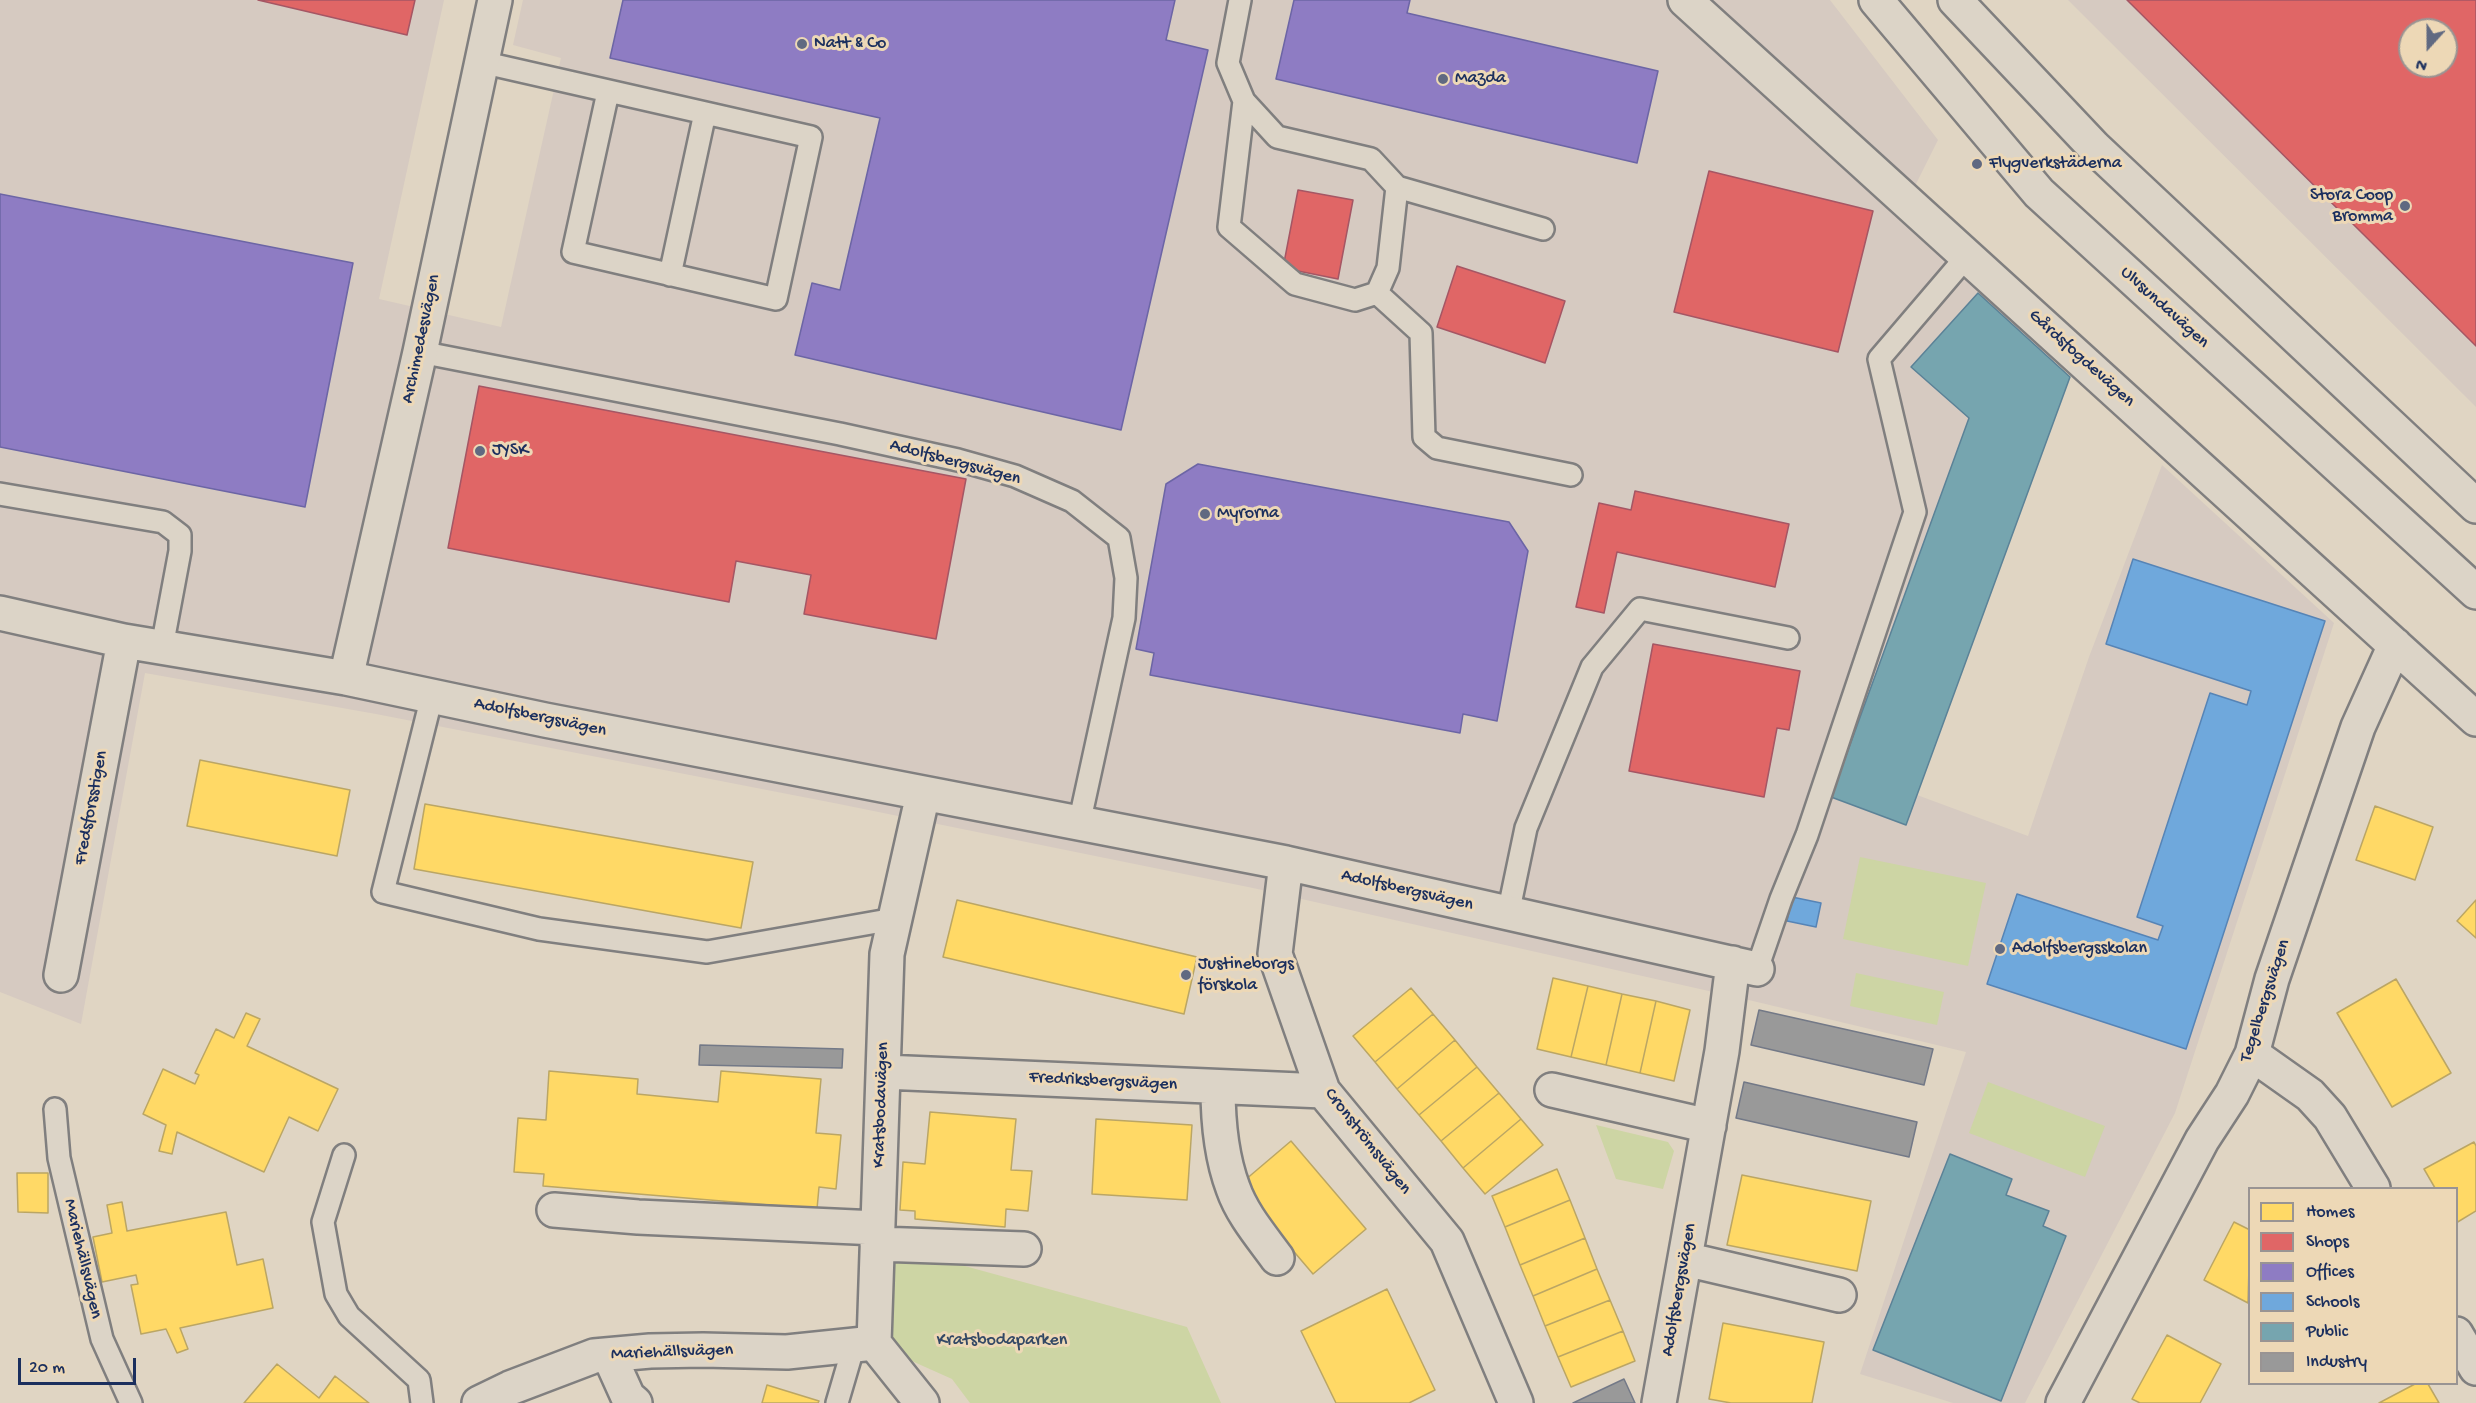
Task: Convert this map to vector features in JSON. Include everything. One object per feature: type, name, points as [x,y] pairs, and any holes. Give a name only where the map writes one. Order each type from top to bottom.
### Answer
[{"type":"street","name":"Archimedesvägen","points":[[346,678],[420,352],[495,0]]},
{"type":"street","name":"Gårdsfogdevägen","points":[[1685,0],[2476,719]]},
{"type":"street","name":"Ulvsundavägen","points":[[1876,0],[2038,193],[2476,592]]},
{"type":"street","points":[[1955,0],[2094,147],[2476,506]]},
{"type":"street","name":"Adolfsbergsvägen","points":[[0,613],[124,641],[346,678],[545,720],[1286,863],[1745,966],[1709,1126],[1659,1403]]},
{"type":"street","name":"Fredsforsstigen","points":[[61,975],[124,641]]},
{"type":"street","name":"Tegelbergsvägen","points":[[2062,1403],[2202,1140],[2232,1094],[2252,1054],[2272,979],[2358,727],[2395,645]]},
{"type":"street","name":"Kratsbodavägen","points":[[864,1344],[877,1236],[887,954],[923,794]]},
{"type":"street","name":"Cronströmsvägen","points":[[1286,863],[1275,954],[1323,1091],[1447,1241],[1516,1403]]},
{"type":"street","points":[[2252,1054],[2310,1095],[2330,1117],[2372,1187]]},
{"type":"street","name":"Fredriksbergsvägen","points":[[884,1072],[1323,1091]]},
{"type":"street","points":[[1218,1088],[1218,1120],[1233,1189],[1249,1221],[1277,1258]]},
{"type":"street","points":[[1552,1090],[1709,1126]]},
{"type":"street","points":[[554,1209],[1024,1249]]},
{"type":"street","points":[[1685,1259],[1839,1295]]},
{"type":"street","points":[[2458,1336],[2476,1368]]},
{"type":"street","points":[[864,1344],[922,1403]]},
{"type":"street","name":"Mariehällsvägen","points":[[479,1403],[594,1356],[703,1350],[787,1352],[864,1344]]},
{"type":"street","points":[[605,1403],[609,1355]]},
{"type":"street","points":[[609,1355],[628,1397],[634,1403]]},
{"type":"lane","points":[[1240,0],[1227,63],[1244,101],[1277,137],[1371,159],[1397,187],[1543,229]]},
{"type":"lane","points":[[481,62],[811,137],[776,299],[573,252],[608,92]]},
{"type":"lane","points":[[1244,101],[1229,227],[1295,284],[1355,300],[1377,293],[1389,268],[1397,187]]},
{"type":"lane","points":[[670,275],[705,113]]},
{"type":"lane","points":[[1745,966],[1780,899],[1806,835],[1915,512],[1879,359],[1967,256]]},
{"type":"lane","points":[[1377,293],[1421,333],[1424,437],[1437,448],[1571,475]]},
{"type":"lane","name":"Adolfsbergsvägen","points":[[420,352],[828,432],[958,460],[1015,476],[1072,501],[1119,538],[1126,578],[1124,618],[1079,824]]},
{"type":"lane","points":[[0,494],[163,522],[180,535],[180,550],[162,647]]},
{"type":"lane","points":[[1509,914],[1526,828],[1592,667],[1640,609],[1788,638]]},
{"type":"lane","points":[[432,696],[383,892],[538,929],[707,952],[894,919]]},
{"type":"lane","name":"Mariehällsvägen","points":[[55,1109],[59,1158],[102,1340],[131,1403]]},
{"type":"lane","points":[[344,1155],[323,1222],[336,1294],[349,1316],[419,1380],[422,1403]]},
{"type":"lane","points":[[837,1403],[864,1344]]},
{"type":"shaded area","points":[[0,0],[444,0],[379,299],[501,327],[561,58],[513,45],[523,0],[1830,0],[1938,140],[1903,210],[2070,377],[1917,795],[2028,836],[2089,657],[2162,465],[2334,623],[2175,1113],[2025,1403],[1953,1403],[1860,1374],[1966,1052],[1753,1001],[1253,888],[839,804],[376,714],[145,673],[81,1024],[0,992]]},
{"type":"shaded area","name":"Stora Coop Bromma","points":[[2068,0],[2476,0],[2476,407]]},
{"type":"green space","points":[[1860,857],[1986,883],[1968,966],[1843,939]]},
{"type":"green space","points":[[1856,973],[1944,992],[1937,1025],[1850,1006]]},
{"type":"green space","points":[[1988,1082],[2105,1126],[2085,1177],[1969,1133]]},
{"type":"green space","points":[[1596,1125],[1668,1142],[1674,1151],[1663,1189],[1616,1179]]},
{"type":"green space","name":"Kratsbodaparken","points":[[892,1246],[1187,1327],[1221,1403],[970,1403],[952,1379],[885,1349]]},
{"type":"building: Homes","points":[[200,760],[350,790],[337,856],[187,826]]},
{"type":"building: Homes","points":[[425,804],[753,862],[741,928],[414,869]]},
{"type":"building: Homes","points":[[2375,806],[2433,827],[2415,880],[2356,860]]},
{"type":"building: Homes","points":[[957,900],[1197,957],[1184,1014],[943,957]]},
{"type":"building: Homes","points":[[2476,900],[2476,938],[2457,921]]},
{"type":"building: Homes","points":[[1553,978],[1588,986],[1571,1057],[1537,1049]]},
{"type":"building: Homes","points":[[2396,979],[2451,1073],[2392,1107],[2337,1013]]},
{"type":"building: Homes","points":[[1588,986],[1622,994],[1606,1065],[1571,1057]]},
{"type":"building: Homes","points":[[1411,988],[1433,1014],[1375,1062],[1353,1036]]},
{"type":"building: Homes","points":[[1622,994],[1656,1001],[1640,1073],[1606,1065]]},
{"type":"building: Homes","points":[[1656,1001],[1690,1010],[1674,1081],[1640,1073]]},
{"type":"building: Homes","points":[[246,1013],[260,1019],[247,1046],[338,1089],[318,1131],[289,1117],[264,1172],[177,1132],[172,1154],[159,1151],[166,1125],[143,1114],[163,1069],[195,1084],[199,1075],[195,1073],[216,1029],[234,1038]]},
{"type":"building: Homes","points":[[1433,1014],[1455,1040],[1397,1089],[1375,1062]]},
{"type":"building: Homes","points":[[1455,1040],[1477,1067],[1419,1115],[1397,1089]]},
{"type":"building: Homes","points":[[1477,1067],[1499,1093],[1441,1141],[1419,1115]]},
{"type":"building: Homes","points":[[549,1071],[638,1079],[637,1094],[718,1102],[721,1071],[821,1079],[816,1133],[841,1135],[836,1189],[819,1187],[817,1209],[543,1186],[544,1174],[514,1172],[518,1118],[546,1120]]},
{"type":"building: Homes","points":[[1499,1093],[1521,1119],[1463,1168],[1441,1141]]},
{"type":"building: Homes","points":[[930,1112],[1016,1119],[1011,1170],[1032,1171],[1028,1211],[1006,1209],[1005,1227],[915,1219],[915,1211],[900,1210],[903,1162],[925,1164]]},
{"type":"building: Homes","points":[[1096,1119],[1192,1125],[1187,1200],[1092,1194]]},
{"type":"building: Homes","points":[[1521,1119],[1543,1145],[1485,1194],[1463,1168]]},
{"type":"building: Homes","points":[[1291,1141],[1366,1229],[1313,1274],[1238,1186]]},
{"type":"building: Homes","points":[[2474,1142],[2476,1146],[2476,1211],[2458,1222],[2458,1187],[2434,1187],[2424,1169]]},
{"type":"building: Homes","points":[[1557,1169],[1570,1200],[1505,1227],[1492,1196]]},
{"type":"building: Homes","points":[[17,1173],[48,1173],[48,1213],[18,1212]]},
{"type":"building: Homes","points":[[1742,1175],[1871,1201],[1857,1271],[1727,1245]]},
{"type":"building: Homes","points":[[1570,1200],[1585,1238],[1520,1265],[1505,1227]]},
{"type":"building: Homes","points":[[122,1202],[127,1231],[226,1212],[237,1265],[263,1259],[273,1308],[180,1328],[188,1349],[177,1353],[166,1329],[141,1334],[131,1285],[138,1284],[136,1275],[102,1282],[93,1237],[112,1233],[107,1205]]},
{"type":"building: Homes","points":[[2234,1222],[2248,1229],[2248,1303],[2204,1280]]},
{"type":"building: Homes","points":[[1585,1238],[1597,1269],[1533,1296],[1520,1265]]},
{"type":"building: Homes","points":[[1597,1269],[1610,1300],[1545,1326],[1533,1296]]},
{"type":"building: Homes","points":[[1387,1289],[1435,1390],[1409,1403],[1336,1403],[1301,1331]]},
{"type":"building: Homes","points":[[1610,1300],[1623,1331],[1558,1357],[1545,1326]]},
{"type":"building: Homes","points":[[1723,1323],[1824,1342],[1812,1403],[1731,1403],[1709,1399]]},
{"type":"building: Homes","points":[[1623,1331],[1635,1361],[1571,1387],[1558,1357]]},
{"type":"building: Homes","points":[[2167,1335],[2221,1364],[2200,1403],[2140,1403],[2132,1399]]},
{"type":"building: Homes","points":[[277,1364],[319,1398],[335,1376],[369,1403],[244,1403]]},
{"type":"building: Homes","points":[[767,1385],[819,1401],[818,1403],[762,1403]]},
{"type":"building: Homes","points":[[2413,1385],[2429,1385],[2439,1403],[2379,1403]]},
{"type":"building: Shops","points":[[258,0],[415,0],[407,35]]},
{"type":"building: Shops","name":"Stora Coop Bromma","points":[[2127,0],[2476,0],[2476,346]]},
{"type":"building: Shops","points":[[1709,171],[1873,211],[1838,352],[1674,312]]},
{"type":"building: Shops","points":[[1298,190],[1353,200],[1338,279],[1283,268]]},
{"type":"building: Shops","points":[[1457,266],[1565,301],[1545,363],[1437,327]]},
{"type":"building: Shops","points":[[479,386],[966,479],[936,639],[804,614],[811,575],[736,561],[729,602],[448,548]]},
{"type":"building: Shops","points":[[1635,491],[1789,524],[1775,587],[1617,552],[1604,613],[1576,607],[1599,503],[1631,510]]},
{"type":"building: Shops","points":[[1653,644],[1800,671],[1789,730],[1777,728],[1764,797],[1629,771]]},
{"type":"building: Offices","points":[[623,0],[1175,0],[1166,40],[1208,50],[1121,430],[795,355],[812,283],[840,290],[880,118],[610,58]]},
{"type":"building: Offices","points":[[1294,0],[1410,0],[1407,13],[1658,71],[1637,163],[1276,79]]},
{"type":"building: Offices","points":[[0,194],[353,263],[305,507],[0,447]]},
{"type":"building: Offices","points":[[1198,464],[1509,522],[1528,551],[1497,721],[1463,714],[1460,733],[1150,675],[1154,653],[1136,649],[1166,484]]},
{"type":"building: Schools","points":[[2133,559],[2325,621],[2186,1049],[1987,984],[2017,894],[2158,940],[2163,926],[2137,917],[2210,693],[2247,705],[2251,691],[2106,644]]},
{"type":"building: Schools","points":[[1792,897],[1821,903],[1816,927],[1787,921]]},
{"type":"building: Public","points":[[1978,293],[2070,377],[1906,825],[1831,797],[1969,418],[1911,367]]},
{"type":"building: Public","points":[[1950,1154],[2012,1179],[2006,1195],[2049,1211],[2043,1226],[2066,1236],[2001,1401],[1873,1350]]},
{"type":"building: Industry","points":[[1759,1010],[1933,1049],[1924,1085],[1751,1045]]},
{"type":"building: Industry","points":[[700,1045],[843,1049],[842,1068],[699,1065]]},
{"type":"building: Industry","points":[[1744,1082],[1917,1122],[1909,1157],[1736,1118]]},
{"type":"building: Industry","points":[[1624,1379],[1635,1403],[1573,1403]]},
{"type":"place","name":"Natt & Co","points":[[802,44]]},
{"type":"place","name":"Mazda","points":[[1443,79]]},
{"type":"place","name":"Flygverkstäderna","points":[[1977,164]]},
{"type":"place","name":"Stora Coop Bromma","points":[[2405,206]]},
{"type":"place","name":"JYSK","points":[[480,451]]},
{"type":"place","name":"Myrorna","points":[[1205,514]]},
{"type":"place","name":"Adolfsbergsskolan","points":[[2000,949]]},
{"type":"place","name":"Justineborgs förskola","points":[[1186,975]]}]
